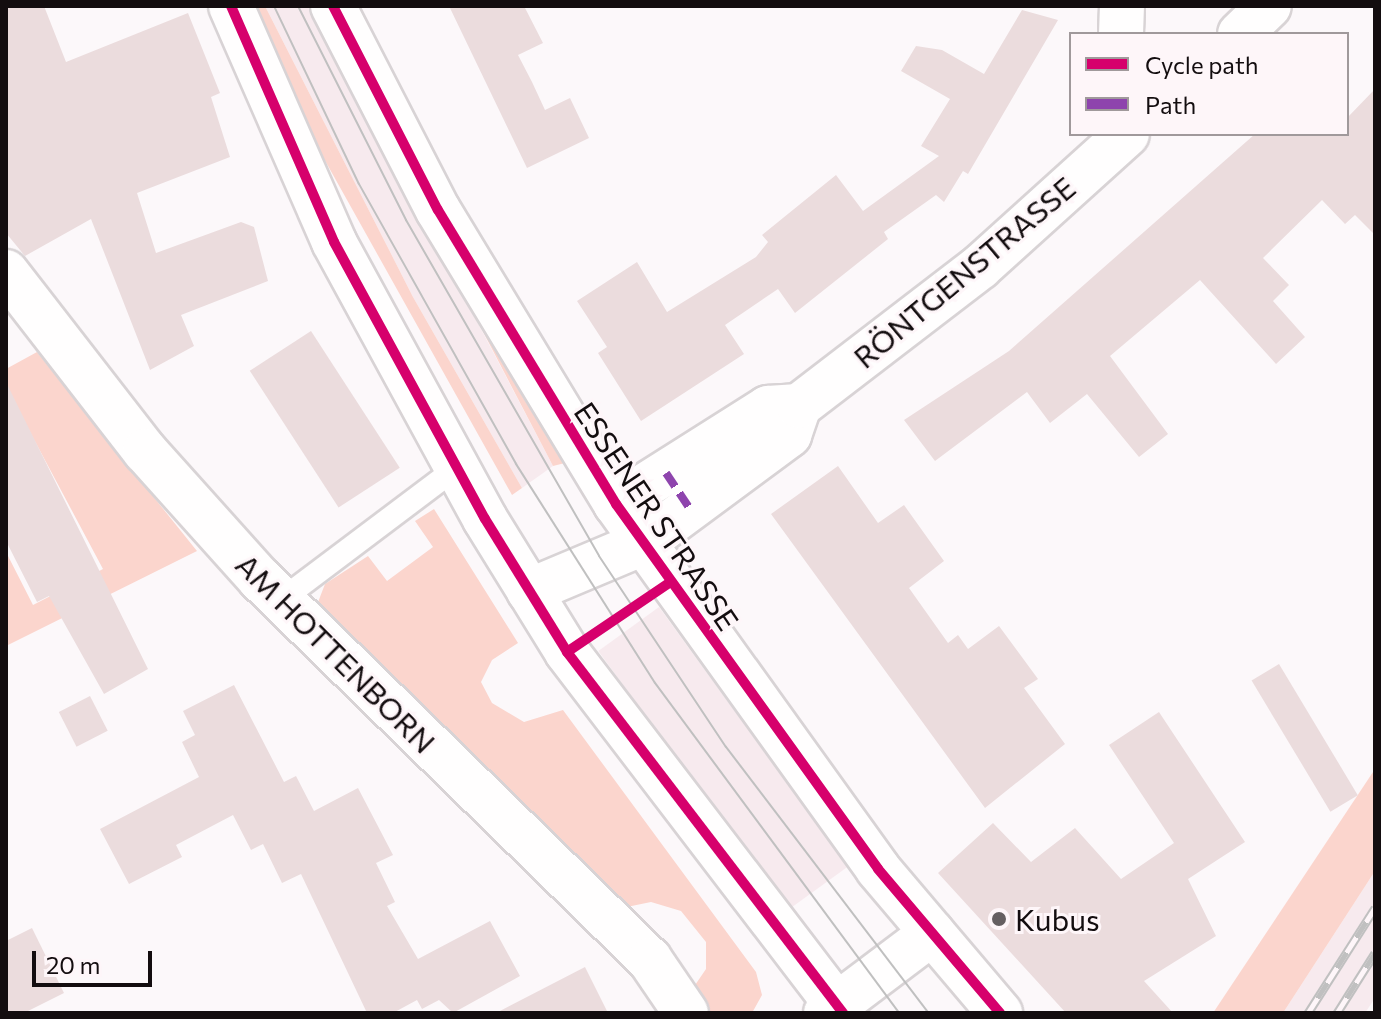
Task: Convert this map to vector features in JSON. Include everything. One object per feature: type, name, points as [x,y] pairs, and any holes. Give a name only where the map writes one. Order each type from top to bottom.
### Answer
[{"type":"main road","points":[[231,6],[334,242],[455,469],[529,591],[699,833],[835,1010],[932,933]]},
{"type":"main road","name":"ESSENER STRASSE","points":[[333,6],[438,210],[616,504],[784,743],[932,933],[1000,1013]]},
{"type":"main road","points":[[1121,32],[1122,6]]},
{"type":"main road","points":[[1242,32],[1269,6]]},
{"type":"main road","name":"RÖNTGENSTRASSE","points":[[643,543],[789,435],[799,406],[980,267],[1108,143]]},
{"type":"main road","name":"AM HOTTENBORN","points":[[6,272],[145,451],[281,600],[650,960],[686,1013]]},
{"type":"main road","name":"RÖNTGENSTRASSE","points":[[616,504],[768,408],[799,406]]},
{"type":"main road","name":"ESSENER STRASSE","points":[[529,591],[616,504]]},
{"type":"main road","name":"ESSENER STRASSE","points":[[529,591],[643,543]]},
{"type":"lane","points":[[281,600],[455,469]]},
{"type":"shaded area","points":[[252,6],[265,6],[413,297],[522,488],[512,495],[304,123]]},
{"type":"shaded area","points":[[265,6],[311,6],[553,466],[522,488],[413,297]]},
{"type":"shaded area","points":[[468,303],[524,399],[565,463],[553,466]]},
{"type":"shaded area","points":[[37,352],[197,551],[6,646],[6,552],[33,605],[103,569],[6,387],[6,369]]},
{"type":"shaded area","points":[[434,509],[518,643],[492,660],[481,682],[492,703],[524,722],[563,710],[756,972],[762,995],[752,1013],[704,1013],[689,994],[706,969],[706,942],[681,911],[651,902],[617,909],[388,671],[315,610],[325,584],[368,556],[387,581],[433,547],[415,521]]},
{"type":"shaded area","points":[[659,607],[848,867],[787,911],[598,651]]},
{"type":"shaded area","points":[[1375,769],[1375,871],[1283,1013],[1213,1013]]},
{"type":"shaded area","points":[[1375,871],[1375,998],[1365,1013],[1283,1013]]},
{"type":"building","points":[[6,6],[44,6],[66,62],[188,13],[220,93],[211,97],[230,157],[137,193],[156,253],[241,222],[254,227],[268,281],[181,315],[194,346],[150,370],[91,219],[25,256],[6,233]]},
{"type":"building","points":[[449,6],[524,6],[543,43],[518,55],[545,110],[570,98],[589,138],[527,168]]},
{"type":"building","points":[[1022,10],[1058,20],[968,174],[963,171],[944,202],[936,195],[884,232],[888,239],[795,313],[778,289],[725,325],[744,354],[641,421],[598,353],[607,347],[577,301],[637,262],[667,312],[756,257],[768,242],[762,235],[836,175],[863,211],[939,156],[921,146],[950,99],[901,71],[916,46],[942,50],[984,74]]},
{"type":"building","points":[[1375,89],[1375,235],[1355,215],[1345,224],[1322,200],[1263,258],[1289,285],[1273,301],[1305,337],[1276,364],[1200,280],[1110,356],[1168,434],[1139,457],[1087,394],[1050,423],[1027,392],[935,461],[904,420],[1009,351],[1253,136],[1349,136],[1349,116]]},
{"type":"building","points":[[311,331],[400,468],[339,507],[250,371]]},
{"type":"building","points":[[6,382],[148,669],[104,694],[49,596],[37,602],[6,541]]},
{"type":"building","points":[[838,466],[878,523],[904,505],[944,561],[909,588],[948,643],[958,635],[968,649],[999,626],[1038,679],[1024,688],[1065,744],[985,808],[771,514]]},
{"type":"building","points":[[1279,664],[1358,795],[1330,812],[1252,680]]},
{"type":"building","points":[[234,685],[284,782],[296,776],[314,811],[358,788],[393,855],[376,863],[395,902],[387,906],[418,959],[490,921],[520,976],[453,1013],[439,1000],[422,1009],[417,1000],[393,1013],[367,1013],[301,874],[282,883],[263,844],[251,850],[233,815],[176,845],[182,857],[129,884],[100,829],[199,777],[182,742],[195,735],[183,711]]},
{"type":"building","points":[[90,696],[108,731],[77,747],[59,712]]},
{"type":"building","points":[[1159,712],[1245,842],[1188,879],[1216,936],[1144,981],[1173,1013],[1066,1013],[938,873],[993,823],[1031,862],[1075,828],[1121,879],[1174,843],[1109,745]]},
{"type":"building","points":[[32,928],[64,993],[24,1013],[6,1013],[6,941]]},
{"type":"building","points":[[585,967],[608,1013],[496,1013]]},
{"type":"tram line","points":[[274,6],[359,184],[516,464],[655,683],[899,1013]]},
{"type":"tram line","points":[[298,6],[406,220],[599,556],[726,747],[929,1013]]},
{"type":"railway","points":[[1308,1013],[1375,908]]},
{"type":"railway","points":[[1337,1013],[1375,953]]},
{"type":"marked path","points":[[666,473],[690,509]]},
{"type":"cycle path","points":[[231,6],[334,242],[485,519],[567,652],[843,1013]]},
{"type":"cycle path","points":[[333,6],[438,210],[616,504],[878,869],[1000,1013]]},
{"type":"cycle path","points":[[567,652],[669,583]]},
{"type":"place","name":"Kubus","points":[[999,919]]}]
